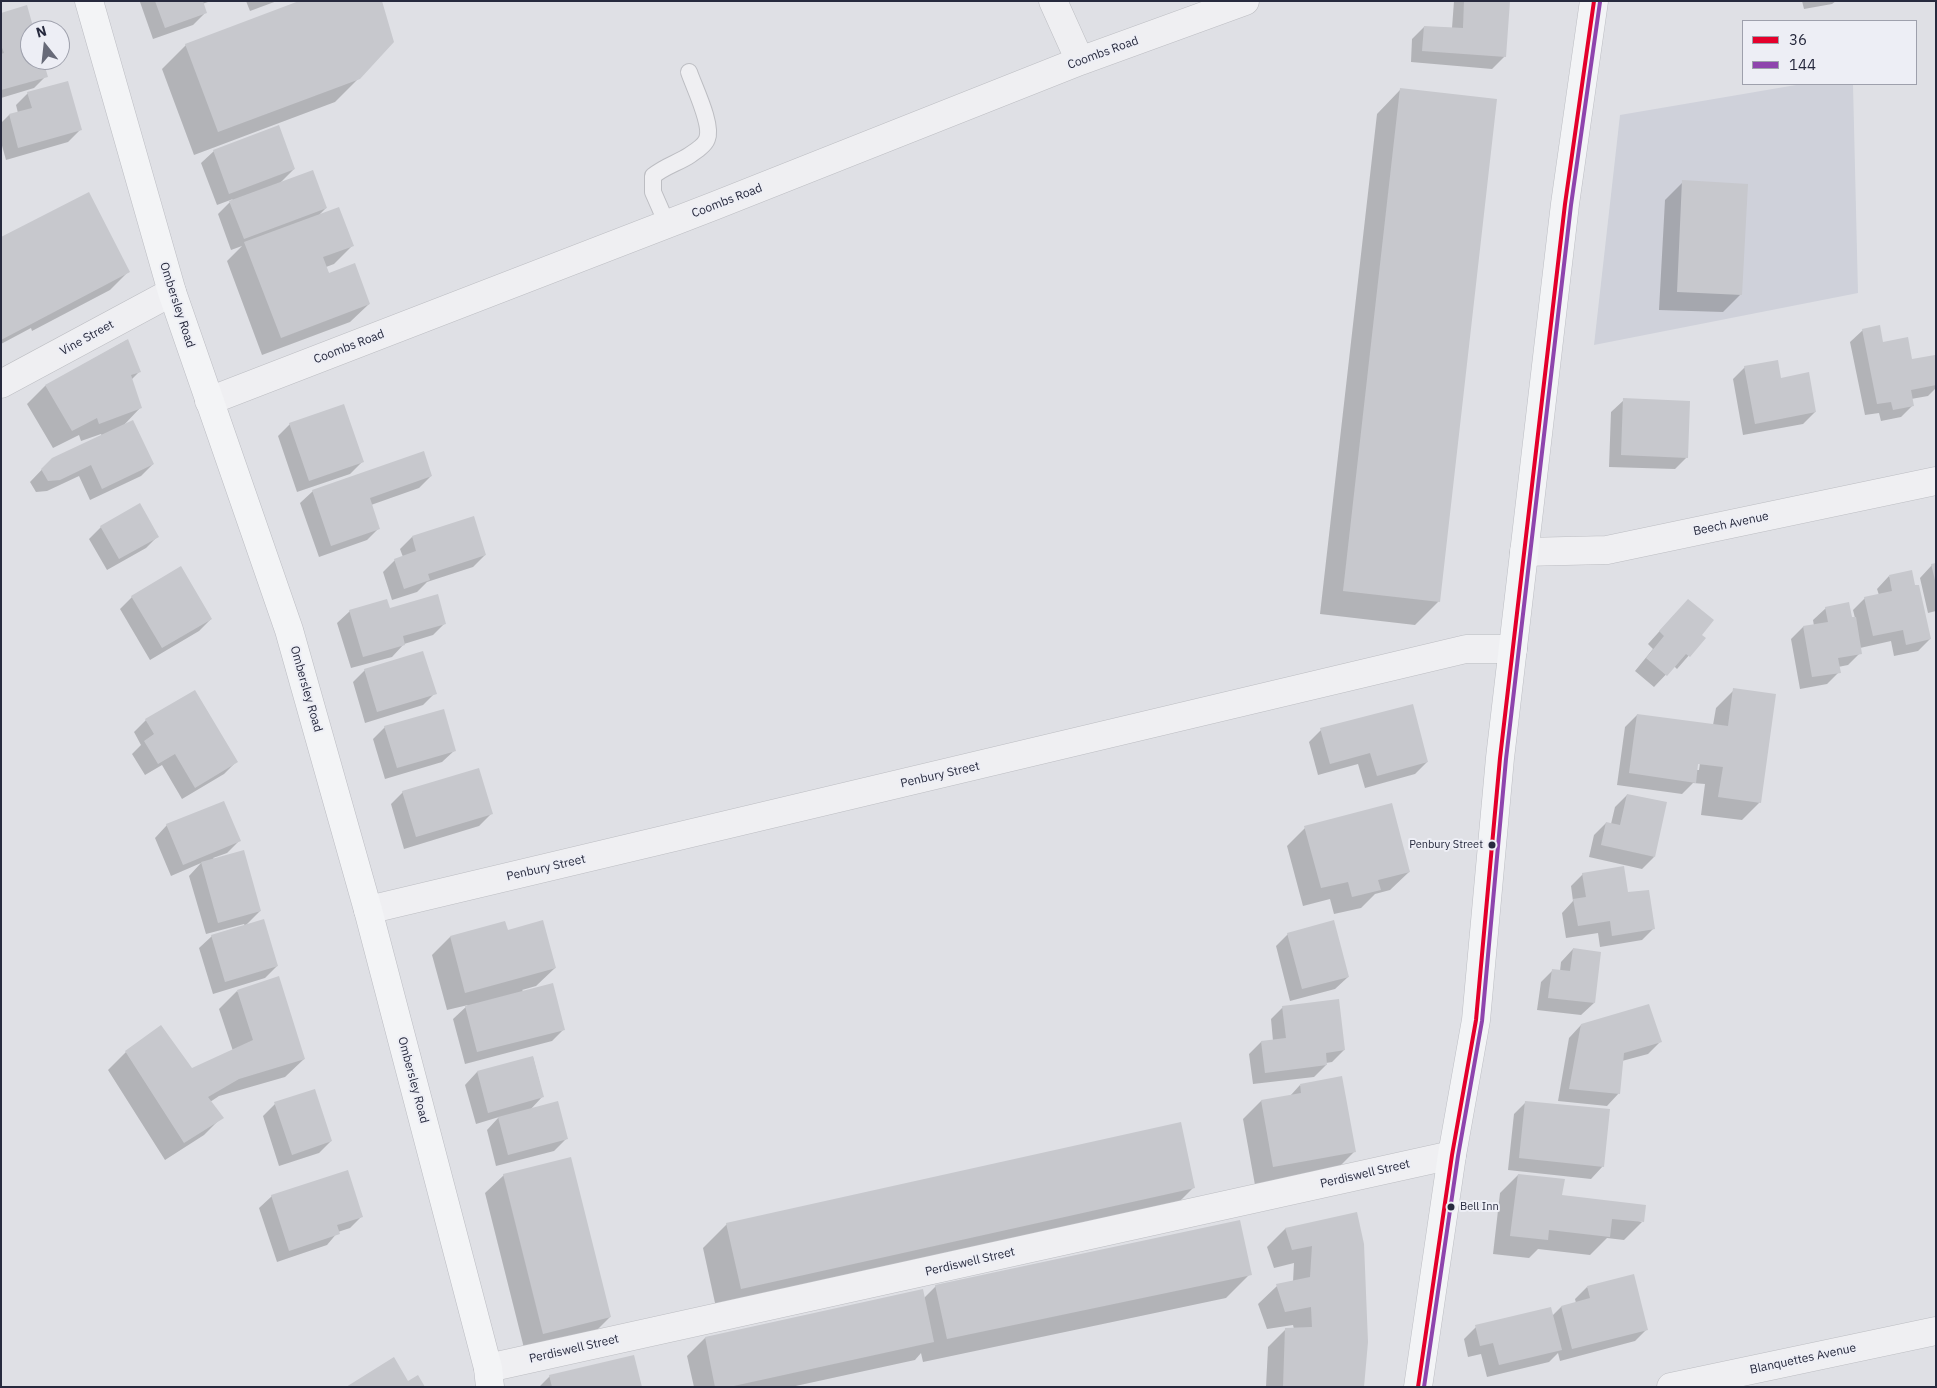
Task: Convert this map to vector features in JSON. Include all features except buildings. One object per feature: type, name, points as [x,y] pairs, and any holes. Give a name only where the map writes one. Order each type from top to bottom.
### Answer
[{"type":"main road","name":"Ombersley Road","points":[[90,1],[172,292],[208,401],[289,630],[368,910],[489,1378]]},
{"type":"main road","points":[[1418,1387],[1452,1154],[1476,1020],[1500,758],[1565,204],[1594,1]]},
{"type":"street","points":[[1053,1],[1080,61]]},
{"type":"street","name":"Coombs Road","points":[[208,401],[667,224],[1080,61],[1244,1]]},
{"type":"street","name":"Vine Street","points":[[1,384],[172,292]]},
{"type":"street","name":"Beech Avenue","points":[[1524,552],[1607,550],[1936,481]]},
{"type":"street","name":"Penbury Street","points":[[368,910],[1466,649],[1513,649]]},
{"type":"street","name":"Perdiswell Street","points":[[489,1378],[1452,1154]]},
{"type":"street","name":"Blanquettes Avenue","points":[[1671,1387],[1936,1330]]},
{"type":"lane","points":[[667,224],[653,192],[653,176],[664,167],[689,156],[698,149],[707,141],[710,130],[689,72]]},
{"type":"shaded area","points":[[1796,85],[1853,85],[1858,293],[1594,345],[1620,115]]},
{"type":"transit line","name":"36","points":[[1418,1387],[1452,1155],[1476,1020],[1500,758],[1565,204],[1594,1]]},
{"type":"transit line","name":"144","points":[[1424,1387],[1458,1156],[1482,1021],[1506,759],[1571,205],[1600,2]]},
{"type":"place","name":"Penbury Street","points":[[1492,845]]},
{"type":"place","name":"Bell Inn","points":[[1451,1207]]}]
